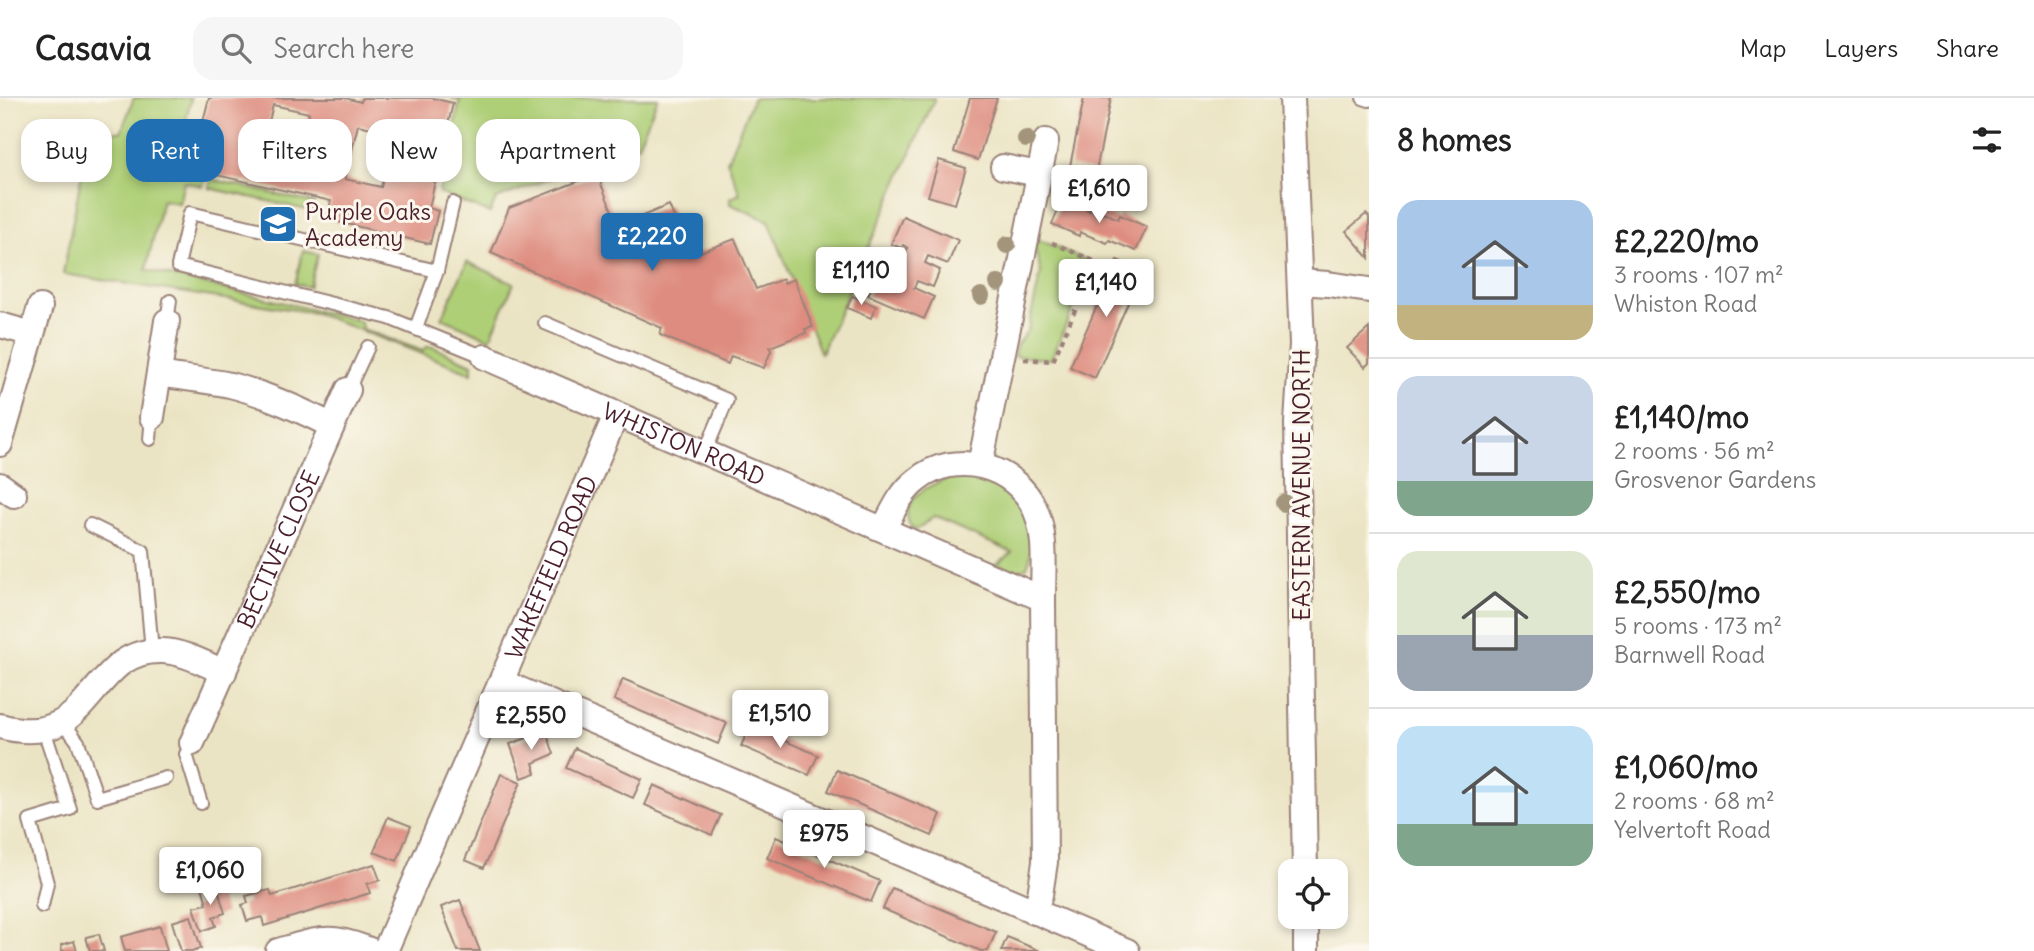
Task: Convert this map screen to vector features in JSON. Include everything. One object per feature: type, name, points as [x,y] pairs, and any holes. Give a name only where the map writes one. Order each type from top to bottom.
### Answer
[{"type":"street","name":"EASTERN AVENUE NORTH","points":[[1292,98],[1302,344],[1297,424],[1305,859]]},
{"type":"street","points":[[980,465],[1046,141]]},
{"type":"street","points":[[1003,167],[1039,174]]},
{"type":"street","points":[[1300,282],[1369,290]]},
{"type":"street","points":[[0,444],[40,307]]},
{"type":"street","points":[[151,428],[168,311]]},
{"type":"street","points":[[0,326],[32,334]]},
{"type":"street","name":"WHISTON ROAD","points":[[485,357],[1043,598]]},
{"type":"street","points":[[159,374],[227,385],[256,393],[332,426]]},
{"type":"street","name":"BECTIVE CLOSE","points":[[192,743],[348,390]]},
{"type":"street","name":"WAKEFIELD ROAD","points":[[385,951],[616,415]]},
{"type":"street","points":[[884,528],[908,488],[924,475],[945,466],[980,465],[997,471],[1014,481],[1030,499],[1036,511],[1042,537],[1045,862],[1040,895],[1034,912]]},
{"type":"street","points":[[0,726],[25,731],[54,726],[81,706],[108,674],[132,657],[152,651],[173,652],[224,672]]},
{"type":"street","points":[[502,682],[1126,951]]},
{"type":"street","points":[[1306,929],[1306,951]]},
{"type":"street","points":[[278,951],[328,938],[372,951]]},
{"type":"lane","points":[[1363,98],[1369,100]]},
{"type":"lane","points":[[416,328],[437,271],[453,203]]},
{"type":"lane","points":[[437,271],[190,213],[178,266],[389,318],[485,357]]},
{"type":"lane","points":[[545,323],[727,400],[705,452]]},
{"type":"lane","points":[[348,390],[368,346]]},
{"type":"lane","points":[[90,525],[143,551],[152,651]]},
{"type":"lane","points":[[54,726],[78,742],[97,799],[166,778]]},
{"type":"lane","points":[[42,906],[47,883],[30,821],[69,809],[54,726]]},
{"type":"lane","points":[[192,743],[186,754],[201,803]]},
{"type":"path","points":[[1002,356],[1052,361],[1096,262],[1027,232]]},
{"type":"green space","points":[[134,98],[191,98],[186,119],[126,119],[126,182],[184,182],[179,203],[162,200],[146,270],[356,320],[361,323],[362,329],[423,351],[426,347],[433,347],[472,364],[472,373],[315,313],[63,274],[80,182],[112,182],[112,131],[121,132]]},
{"type":"green space","points":[[451,98],[658,98],[640,140],[640,119],[476,119],[476,182],[541,182],[496,199],[490,213],[439,193],[442,182],[462,182],[462,119],[456,119],[460,101]]},
{"type":"green space","points":[[753,98],[935,98],[821,354],[769,221],[730,204],[730,198],[740,194],[727,161]]},
{"type":"green space","points":[[184,182],[204,182],[203,186]]},
{"type":"green space","points":[[210,182],[224,182],[314,203],[312,211],[209,188]]},
{"type":"green space","points":[[1037,239],[1093,263],[1051,359],[1014,356],[1017,344],[1028,330],[1041,272],[1035,249]]},
{"type":"green space","points":[[303,251],[318,254],[309,287],[295,284]]},
{"type":"green space","points":[[467,262],[514,283],[490,339],[442,318]]},
{"type":"green space","points":[[970,476],[1001,488],[1010,495],[1023,513],[1031,543],[1026,568],[1014,571],[996,565],[1012,552],[933,518],[916,530],[911,524],[909,507],[921,491],[951,478]]},
{"type":"building","points":[[209,98],[345,98],[361,102],[362,98],[432,98],[453,103],[449,119],[366,119],[366,127],[358,125],[352,150],[352,119],[308,119],[309,113],[273,105],[270,119],[238,119],[238,180],[224,177],[224,119],[204,119]]},
{"type":"building","points":[[970,98],[997,98],[978,160],[954,152]]},
{"type":"building","points":[[1084,98],[1111,98],[1096,171],[1070,166]]},
{"type":"building","points":[[939,160],[966,168],[955,204],[928,196]]},
{"type":"building","points":[[352,181],[381,187],[382,182],[435,182],[429,208],[438,211],[430,244],[326,219],[331,201],[247,182]]},
{"type":"building","points":[[576,182],[600,182],[618,226],[669,205],[690,256],[735,239],[756,289],[783,279],[784,283],[794,279],[813,327],[805,329],[806,333],[770,347],[764,368],[731,356],[728,364],[660,335],[662,328],[491,253],[509,208]]},
{"type":"building","points":[[1063,199],[1118,219],[1120,215],[1147,227],[1136,251],[1080,232],[1079,236],[1052,224]]},
{"type":"building","points":[[1366,214],[1369,217],[1369,258],[1346,231]]},
{"type":"building","points":[[903,216],[958,240],[948,264],[928,256],[925,263],[940,270],[933,287],[917,281],[914,288],[934,297],[924,319],[868,295],[880,268],[891,273],[889,277],[894,279],[908,248],[891,244]]},
{"type":"building","points":[[1117,260],[1142,271],[1095,378],[1070,367]]},
{"type":"building","points":[[852,296],[876,306],[871,318],[847,308]]},
{"type":"building","points":[[1369,328],[1369,363],[1365,367],[1347,348]]},
{"type":"building","points":[[623,679],[727,723],[718,744],[614,700]]},
{"type":"building","points":[[750,726],[818,755],[809,775],[741,746]]},
{"type":"building","points":[[546,731],[554,754],[533,763],[536,773],[522,778],[510,744]]},
{"type":"building","points":[[575,748],[642,779],[633,798],[566,768]]},
{"type":"building","points":[[837,770],[941,814],[932,836],[828,791]]},
{"type":"building","points":[[501,774],[521,782],[484,868],[465,860]]},
{"type":"building","points":[[654,785],[721,815],[712,835],[645,805]]},
{"type":"building","points":[[388,817],[411,826],[397,861],[374,852]]},
{"type":"building","points":[[776,837],[880,881],[871,902],[767,858]]},
{"type":"building","points":[[374,864],[380,880],[367,884],[370,893],[264,926],[262,917],[247,921],[242,905],[248,903],[246,896],[270,890],[272,896]]},
{"type":"building","points":[[216,883],[225,913],[213,917],[216,926],[202,931],[194,907],[207,904],[202,887]]},
{"type":"building","points":[[892,888],[996,932],[988,951],[981,951],[883,909]]},
{"type":"building","points":[[460,900],[480,951],[458,951],[441,907]]},
{"type":"building","points":[[191,916],[201,948],[181,951],[172,922]]},
{"type":"building","points":[[160,926],[167,951],[125,951],[121,937]]},
{"type":"building","points":[[99,934],[104,951],[90,951],[86,937]]},
{"type":"building","points":[[1007,937],[1040,951],[1001,951]]},
{"type":"building","points":[[74,941],[77,951],[62,951],[61,945]]},
{"type":"place","name":"Purple Oaks Academy","points":[[278,224]]}]
